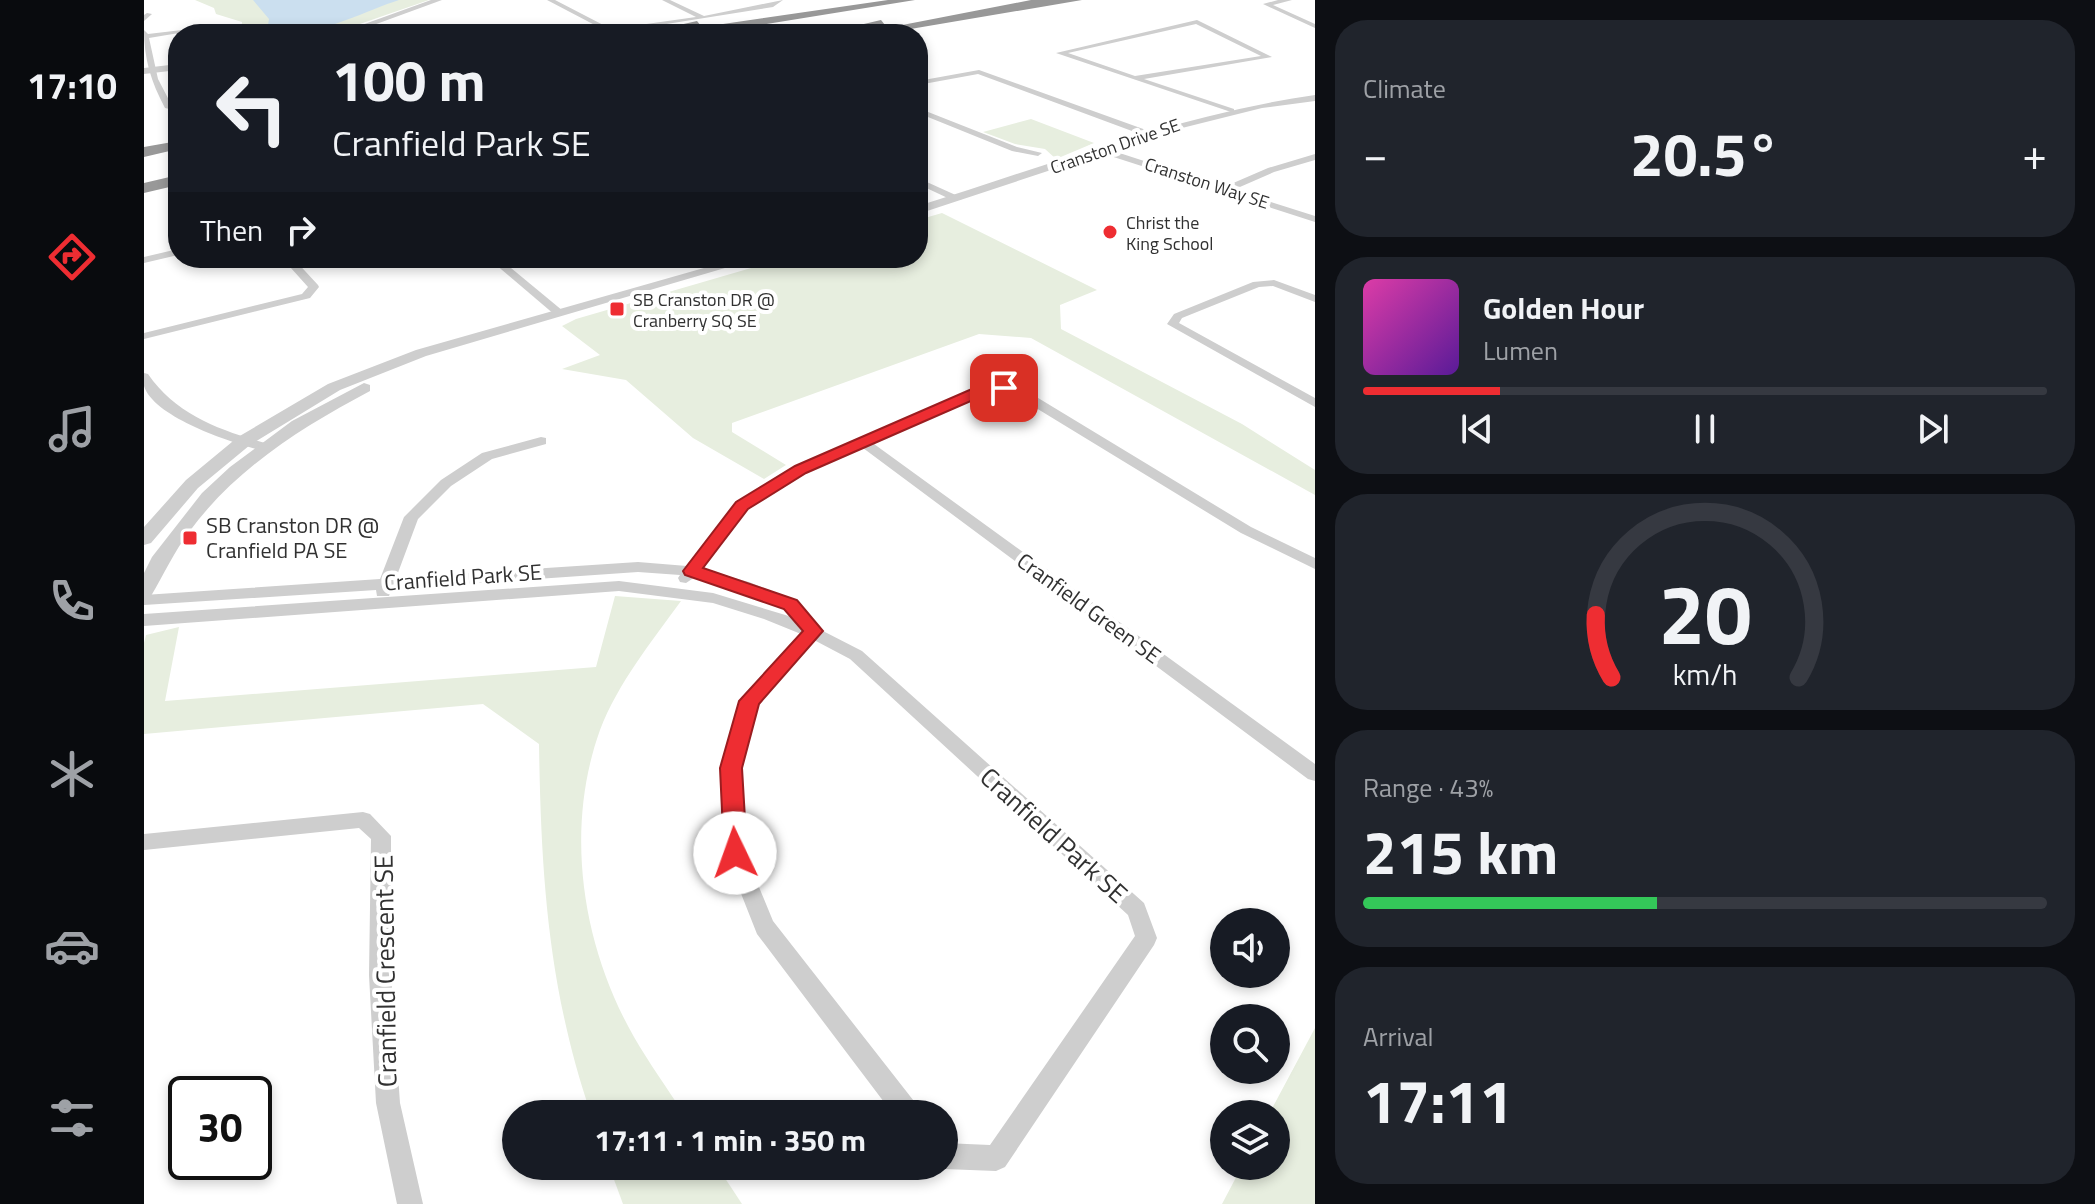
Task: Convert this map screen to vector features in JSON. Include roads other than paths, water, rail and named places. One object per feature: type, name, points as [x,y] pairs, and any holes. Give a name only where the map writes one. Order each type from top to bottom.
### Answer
[{"type":"highway","points":[[700,24],[832,0]]},
{"type":"highway","points":[[800,24],[898,0]]},
{"type":"highway","points":[[748,24],[910,0]]},
{"type":"highway","points":[[848,24],[974,0]]},
{"type":"highway","points":[[879,24],[1003,0]]},
{"type":"highway","points":[[914,24],[1049,0]]},
{"type":"highway","points":[[988,10],[1077,0]]},
{"type":"highway","points":[[144,136],[168,132]]},
{"type":"highway","points":[[144,152],[168,147]]},
{"type":"highway","points":[[144,181],[168,176]]},
{"type":"highway","points":[[144,188],[168,182]]},
{"type":"street","points":[[370,24],[438,0]]},
{"type":"street","points":[[384,24],[451,0]]},
{"type":"street","points":[[550,0],[596,24]]},
{"type":"street","points":[[665,0],[703,18]]},
{"type":"street","points":[[660,24],[778,4],[780,0]]},
{"type":"street","points":[[1289,0],[1266,4],[1315,26]]},
{"type":"street","points":[[1135,78],[1268,57],[1197,22],[1060,53],[1231,111]]},
{"type":"street","points":[[168,33],[144,34],[147,69],[168,105]]},
{"type":"street","points":[[147,69],[168,66]]},
{"type":"street","points":[[928,81],[979,72],[1143,132]]},
{"type":"street","name":"Cranston Drive SE","points":[[928,207],[1038,173],[1143,132],[1231,111],[1315,98]]},
{"type":"street","points":[[928,114],[1015,149],[1038,153]]},
{"type":"street","name":"Cranston Way SE","points":[[1098,149],[1315,219]]},
{"type":"street","points":[[1227,189],[1271,170],[1314,158]]},
{"type":"street","points":[[928,186],[957,199]]},
{"type":"street","points":[[144,260],[168,254]]},
{"type":"street","points":[[144,336],[306,296],[314,287],[296,268]]},
{"type":"street","points":[[505,268],[559,313]]},
{"type":"street","points":[[144,539],[192,484],[244,441],[348,381],[421,353],[718,268]]},
{"type":"street","points":[[1315,299],[1274,283],[1257,284],[1178,316],[1173,324],[1315,403]]},
{"type":"street","points":[[144,591],[155,568],[191,517],[264,447],[345,397],[474,339]]},
{"type":"street","points":[[144,377],[151,390],[174,412],[264,447]]},
{"type":"street","points":[[677,588],[742,506],[801,470],[986,388],[1016,390],[1246,530],[1315,564]]},
{"type":"street","points":[[380,601],[411,517],[446,483],[487,456],[541,441]]},
{"type":"street","name":"Cranfield Green SE","points":[[864,443],[1315,774]]},
{"type":"street","name":"Cranfield Park SE","points":[[144,600],[638,567],[691,571],[790,605],[813,631]]},
{"type":"street","name":"Cranfield Park SE","points":[[144,620],[619,586],[677,588],[732,601],[813,631],[856,655],[1137,910],[1146,938],[996,1158],[958,1157]]},
{"type":"street","points":[[813,631],[749,701],[731,768],[735,853],[765,927],[897,1100]]},
{"type":"street","name":"Cranfield Crescent SE","points":[[144,842],[363,820],[381,836],[380,975],[388,1103],[410,1204]]},
{"type":"water","points":[[253,0],[399,0],[336,24],[268,24],[269,19]]},
{"type":"place","name":"Christ the King School","points":[[1110,232]]},
{"type":"place","name":"SB Cranston DR @ Cranberry SQ SE","points":[[617,309]]},
{"type":"place","name":"SB Cranston DR @ Cranfield PA SE","points":[[190,538]]}]
